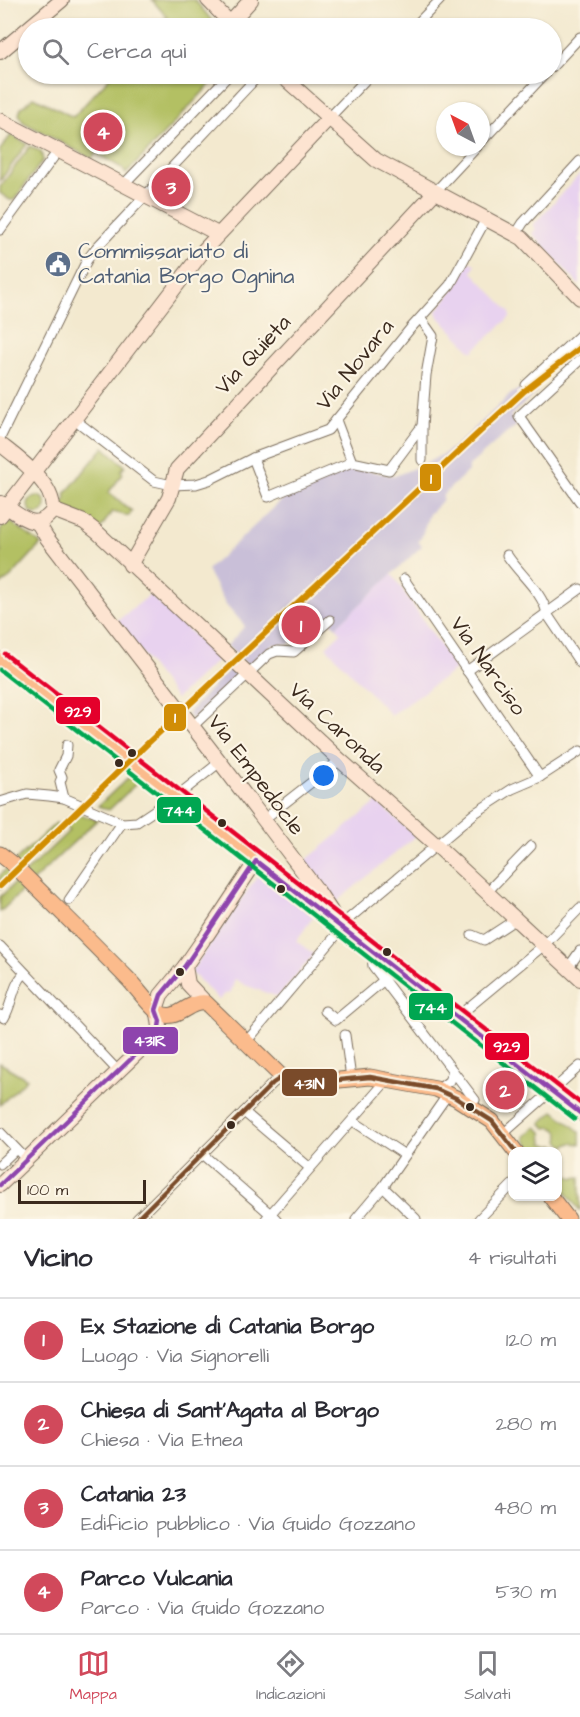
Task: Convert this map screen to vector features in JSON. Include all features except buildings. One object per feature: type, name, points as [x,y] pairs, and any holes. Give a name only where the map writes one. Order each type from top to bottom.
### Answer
[{"type":"main road","points":[[41,18],[62,0]]},
{"type":"main road","points":[[208,0],[225,18]]},
{"type":"main road","points":[[238,18],[251,0]]},
{"type":"main road","points":[[0,52],[18,37]]},
{"type":"main road","points":[[292,84],[370,156],[516,234],[580,298]]},
{"type":"main road","points":[[0,444],[34,471],[58,512],[38,523],[27,521],[2,508],[34,471],[218,234],[330,117]]},
{"type":"main road","points":[[0,120],[218,234]]},
{"type":"main road","name":"Via Quieta","points":[[130,565],[169,498],[177,469],[435,192]]},
{"type":"main road","name":"Via Caronda","points":[[58,512],[84,522],[580,979]]},
{"type":"main road","name":"Via Empedocle","points":[[38,523],[47,538],[317,890],[340,926]]},
{"type":"main road","points":[[0,660],[580,1113]]},
{"type":"main road","points":[[0,854],[13,864],[157,1011],[170,1015],[179,1014],[190,1005],[198,1002],[206,1003]]},
{"type":"main road","points":[[0,1185],[158,1033],[160,1027],[157,1011],[161,995],[185,966],[256,861]]},
{"type":"main road","points":[[185,966],[188,984],[282,1077],[294,1082],[308,1083],[351,1078],[388,1079],[442,1092],[470,1107],[498,1128],[512,1147]]},
{"type":"main road","points":[[553,1201],[568,1219]]},
{"type":"street","points":[[423,18],[440,0]]},
{"type":"street","points":[[562,56],[580,37]]},
{"type":"street","points":[[123,185],[220,84]]},
{"type":"street","points":[[0,438],[87,260],[143,196],[250,84]]},
{"type":"street","points":[[330,117],[361,84]]},
{"type":"street","points":[[490,132],[536,84]]},
{"type":"street","points":[[0,230],[58,151]]},
{"type":"street","points":[[435,192],[469,156]]},
{"type":"street","points":[[516,234],[523,223],[580,161]]},
{"type":"street","name":"Via Novara","points":[[172,485],[196,484],[209,480],[253,458],[328,430],[410,329],[450,285],[486,219]]},
{"type":"street","points":[[421,319],[433,336],[426,375],[422,460]]},
{"type":"street","points":[[526,385],[580,335]]},
{"type":"street","points":[[578,495],[519,416],[580,360]]},
{"type":"street","points":[[535,377],[547,390]]},
{"type":"street","points":[[74,419],[154,481],[172,485]]},
{"type":"street","points":[[336,420],[352,462]]},
{"type":"street","points":[[253,458],[268,497],[352,462],[389,470],[422,426]]},
{"type":"street","points":[[507,555],[545,605],[547,614],[580,663]]},
{"type":"street","name":"Via Narciso","points":[[404,579],[540,777]]},
{"type":"street","points":[[467,671],[580,590]]},
{"type":"street","points":[[193,726],[271,653],[296,651],[330,620]]},
{"type":"street","points":[[64,798],[60,782],[63,777],[59,770],[66,756],[67,746]]},
{"type":"street","points":[[246,1042],[339,932],[340,926],[475,813],[512,789],[540,777],[580,751]]},
{"type":"street","points":[[263,820],[340,760]]},
{"type":"street","points":[[0,802],[27,794],[64,798],[122,823],[137,822],[220,762]]},
{"type":"street","points":[[69,900],[122,823]]},
{"type":"street","points":[[487,892],[531,846]]},
{"type":"street","points":[[457,1017],[544,945],[580,908]]},
{"type":"street","points":[[472,935],[484,940],[516,919]]},
{"type":"street","points":[[0,946],[118,1071]]},
{"type":"street","points":[[371,949],[374,966],[476,1100],[470,1107]]},
{"type":"street","points":[[568,968],[580,951]]},
{"type":"street","points":[[0,1016],[4,1018],[7,1013],[14,988],[25,973]]},
{"type":"street","points":[[325,1011],[336,1020],[384,980]]},
{"type":"street","points":[[345,1035],[351,1078]]},
{"type":"street","points":[[498,1128],[580,1066]]},
{"type":"street","points":[[356,1219],[383,1187],[405,1155],[453,1071]]},
{"type":"street","points":[[137,1219],[282,1077]]},
{"type":"street","points":[[202,1154],[271,1217],[310,1168],[388,1079]]},
{"type":"street","points":[[244,1112],[310,1168]]},
{"type":"street","points":[[353,1120],[405,1155]]},
{"type":"street","points":[[2,1136],[26,1159]]},
{"type":"street","points":[[0,1164],[16,1149]]},
{"type":"street","points":[[383,1187],[416,1219]]},
{"type":"street","points":[[479,1219],[508,1190]]},
{"type":"shaded area","points":[[580,174],[580,286],[532,233],[536,229],[533,225]]},
{"type":"shaded area","points":[[469,262],[475,264],[472,272],[510,312],[510,317],[472,352],[436,312],[455,288]]},
{"type":"shaded area","points":[[533,384],[539,390],[510,416],[517,426],[470,465],[468,471],[443,495],[442,501],[429,514],[418,541],[422,546],[336,627],[324,614],[289,644],[272,645],[249,667],[227,646],[245,626],[225,603],[207,570],[294,489],[349,467],[395,476],[426,463],[445,453],[464,438],[511,394],[519,389],[527,390]]},
{"type":"shaded area","points":[[392,574],[456,669],[391,715],[326,647],[341,633],[336,627]]},
{"type":"shaded area","points":[[150,595],[219,658],[176,699],[117,621]]},
{"type":"shaded area","points":[[233,665],[241,674],[192,720],[187,714]]},
{"type":"shaded area","points":[[377,802],[416,836],[335,903],[304,862]]},
{"type":"shaded area","points":[[259,874],[314,916],[296,941],[314,954],[278,997],[235,979],[231,992],[219,1000],[191,972]]},
{"type":"green space","points":[[152,0],[195,0],[210,18],[166,18]]},
{"type":"green space","points":[[104,84],[211,84],[126,174],[122,168],[96,153],[92,159],[23,122],[19,114],[21,108],[34,97],[73,117]]},
{"type":"green space","points":[[11,135],[27,144],[0,181],[0,150]]},
{"type":"green space","points":[[30,146],[41,152],[43,160],[14,200],[10,200],[0,193],[0,187]]},
{"type":"green space","points":[[104,447],[125,466],[121,471],[123,474],[108,493],[132,511],[129,516],[112,512],[100,529],[61,507],[66,498],[65,494]]},
{"type":"green space","points":[[37,496],[43,499],[46,505],[43,511],[37,514],[31,511],[28,505],[31,499]]},
{"type":"green space","points":[[8,520],[41,544],[11,577],[0,585],[0,553],[2,551],[0,531]]},
{"type":"green space","points":[[131,775],[139,781],[109,810],[98,806]]},
{"type":"green space","points":[[74,812],[97,820],[0,912],[0,897],[70,830],[66,826],[0,888],[0,875],[56,823],[59,826]]},
{"type":"green space","points":[[0,1063],[27,1079],[0,1105]]},
{"type":"green space","points":[[554,1111],[580,1132],[580,1144],[571,1143],[565,1146],[559,1141],[560,1135],[557,1130],[546,1128],[541,1123]]},
{"type":"green space","points":[[536,1127],[542,1132],[543,1143],[557,1147],[531,1147],[525,1140],[525,1136]]},
{"type":"green space","points":[[565,1175],[580,1177],[580,1211],[562,1187],[562,1178]]},
{"type":"transit line","name":"1","points":[[0,886],[147,744],[486,426],[523,392],[580,348]]},
{"type":"transit line","name":"929","points":[[5,654],[580,1103]]},
{"type":"transit line","name":"744","points":[[0,670],[575,1119]]},
{"type":"transit line","name":"431R","points":[[0,1185],[158,1033],[160,1021],[156,1010],[161,995],[185,966],[256,861],[580,1113]]},
{"type":"transit line","name":"431N","points":[[137,1219],[273,1083],[282,1077],[293,1082],[308,1083],[370,1077],[436,1089],[456,1098],[492,1121],[512,1147]]},
{"type":"place","name":"Parco Vulcania","points":[[103,132]]},
{"type":"place","name":"Catania 23","points":[[171,187]]},
{"type":"place","name":"Commissariato di Catania Borgo Ognina","points":[[58,264]]},
{"type":"place","name":"Ex Stazione di Catania Borgo","points":[[301,625]]},
{"type":"place","name":"Chiesa di Sant'Agata al Borgo","points":[[505,1090]]}]
